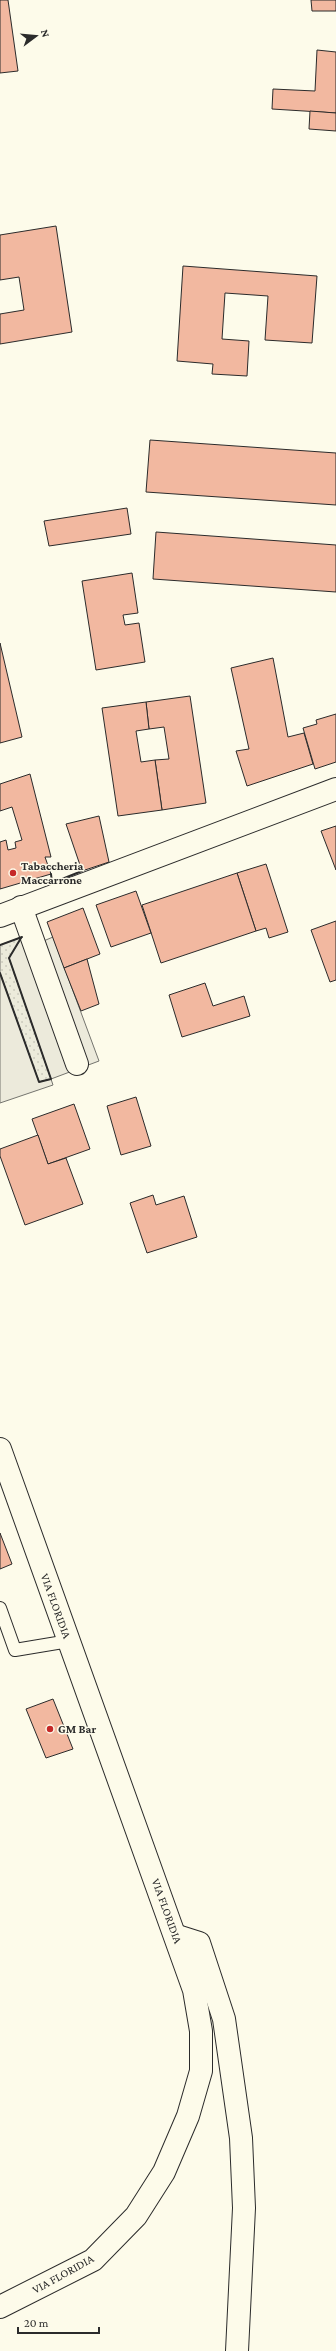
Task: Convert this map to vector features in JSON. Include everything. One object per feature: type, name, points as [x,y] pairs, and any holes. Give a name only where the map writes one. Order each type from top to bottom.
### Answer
[{"type":"street","points":[[0,916],[336,789]]},
{"type":"street","points":[[21,907],[77,1064]]},
{"type":"street","name":"VIA FLORIDIA","points":[[0,1449],[177,1936],[194,1990],[201,2031],[201,2071],[188,2116],[164,2172],[136,2216],[92,2260],[0,2307]]},
{"type":"street","points":[[177,1936],[199,1943],[224,2019],[241,2138],[244,2200],[237,2351]]},
{"type":"lane","points":[[0,1608],[15,1650],[69,1641]]},
{"type":"shaded area","points":[[22,937],[9,958],[51,1079],[39,1082],[0,973],[0,945]]},
{"type":"shaded area","points":[[22,937],[34,945],[53,937],[99,1061],[51,1079],[9,958]]},
{"type":"shaded area","points":[[0,973],[39,1082],[51,1079],[53,1085],[0,1103]]},
{"type":"building","points":[[0,0],[8,0],[18,71],[0,73]]},
{"type":"building","points":[[311,0],[336,0],[336,11],[312,11]]},
{"type":"building","points":[[317,50],[336,52],[336,113],[272,109],[273,89],[315,91]]},
{"type":"building","points":[[310,111],[336,113],[336,131],[309,129]]},
{"type":"building","points":[[56,226],[72,332],[0,344],[0,314],[24,310],[19,277],[0,280],[0,235]]},
{"type":"building","points":[[183,266],[317,276],[312,343],[265,340],[268,296],[225,293],[222,339],[249,341],[247,376],[212,374],[213,364],[177,361]]},
{"type":"building","points":[[150,440],[336,453],[336,505],[146,492]]},
{"type":"building","points":[[127,508],[131,534],[49,546],[44,521]]},
{"type":"building","points":[[156,532],[336,545],[336,592],[153,579]]},
{"type":"building","points":[[132,573],[138,613],[123,615],[125,625],[139,623],[145,662],[96,670],[82,581]]},
{"type":"building","points":[[0,643],[22,737],[0,743]]},
{"type":"building","points":[[273,658],[288,737],[304,733],[313,764],[247,786],[236,751],[249,749],[231,668]]},
{"type":"building","points":[[190,696],[206,803],[162,810],[155,760],[169,759],[164,727],[149,729],[146,702]]},
{"type":"building","points":[[146,702],[149,729],[136,731],[141,762],[155,760],[162,810],[118,816],[102,708]]},
{"type":"building","points":[[336,714],[336,762],[315,769],[303,728],[317,724],[316,720]]},
{"type":"building","points":[[30,774],[51,857],[45,857],[51,874],[0,889],[0,842],[6,840],[8,850],[16,848],[15,842],[22,840],[12,807],[0,811],[0,784]]},
{"type":"building","points":[[99,816],[109,862],[82,871],[66,824]]},
{"type":"building","points":[[336,826],[336,870],[321,831]]},
{"type":"building","points":[[266,864],[288,932],[269,938],[266,928],[256,931],[237,873]]},
{"type":"building","points":[[237,873],[256,931],[161,963],[142,905]]},
{"type":"building","points":[[136,891],[151,933],[111,947],[96,905]]},
{"type":"building","points":[[83,908],[100,954],[64,968],[47,922]]},
{"type":"building","points":[[336,921],[336,980],[330,982],[311,930]]},
{"type":"building","points":[[87,959],[99,1004],[81,1011],[64,968]]},
{"type":"building","points":[[205,983],[213,1006],[244,996],[250,1016],[182,1037],[169,995]]},
{"type":"building","points":[[136,1097],[151,1146],[121,1155],[107,1106]]},
{"type":"building","points":[[74,1104],[90,1149],[48,1164],[32,1119]]},
{"type":"building","points":[[38,1135],[48,1164],[66,1158],[83,1204],[25,1225],[0,1156],[0,1149]]},
{"type":"building","points":[[153,1195],[156,1205],[184,1196],[197,1237],[147,1253],[130,1203]]},
{"type":"building","points":[[0,1533],[12,1564],[0,1569]]},
{"type":"building","name":"GM Bar","points":[[53,1699],[73,1749],[46,1758],[26,1709]]},
{"type":"wall","points":[[51,874],[52,883],[82,871]]},
{"type":"wall","points":[[0,945],[22,937]]},
{"type":"wall","points":[[0,973],[39,1082],[51,1079],[9,958],[21,938]]},
{"type":"place","name":"Tabaccheria Maccarrone","points":[[13,873]]},
{"type":"place","name":"GM Bar","points":[[50,1729]]}]
